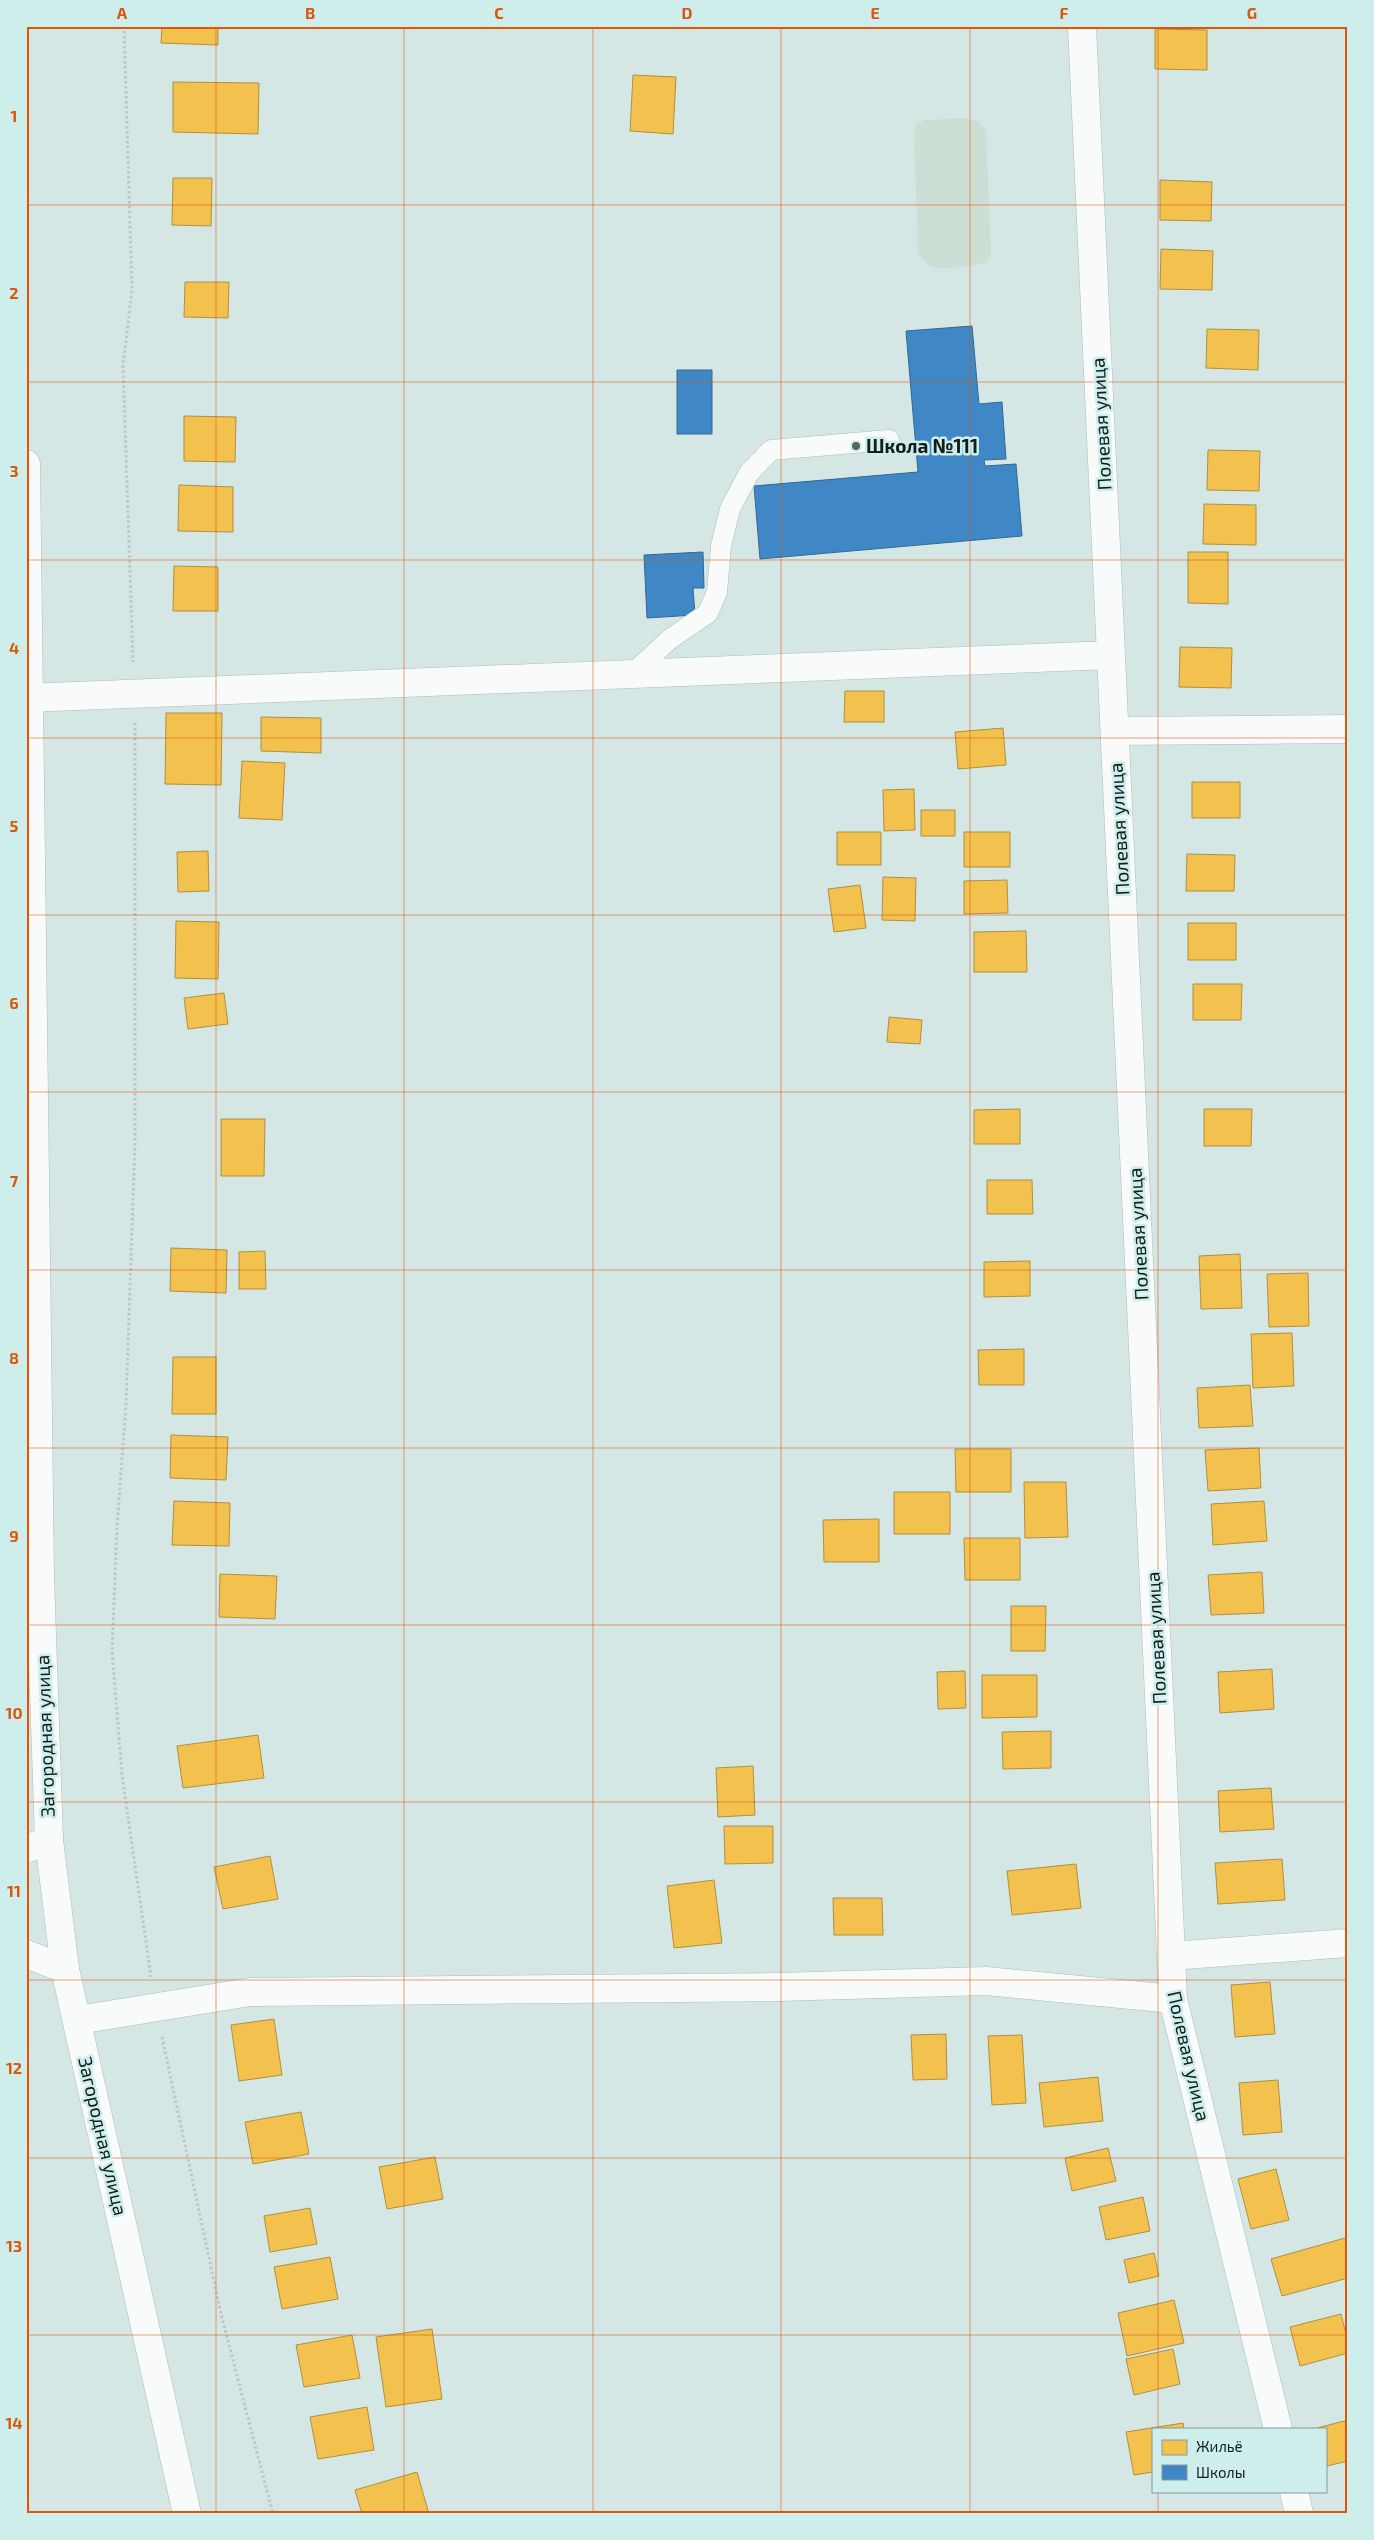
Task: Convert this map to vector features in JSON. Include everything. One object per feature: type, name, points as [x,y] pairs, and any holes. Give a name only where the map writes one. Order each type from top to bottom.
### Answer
[{"type":"street","name":"Полевая улица","points":[[1082,26],[1173,1999],[1278,2428]]},
{"type":"street","name":"Загородная улица","points":[[26,464],[33,1576],[38,1845],[187,2514]]},
{"type":"street","points":[[28,698],[1112,655]]},
{"type":"street","points":[[1114,731],[1348,729]]},
{"type":"street","points":[[1171,1956],[1348,1943]]},
{"type":"street","points":[[26,1954],[65,1970]]},
{"type":"street","points":[[78,2020],[250,1992],[778,1988],[986,1981],[1173,1999]]},
{"type":"street","points":[[1294,2492],[1299,2514]]},
{"type":"lane","points":[[632,674],[670,639],[708,613],[717,592],[721,546],[730,509],[749,473],[771,450],[889,440]]},
{"type":"path","points":[[124,26],[132,290],[123,366],[126,515],[135,694],[135,1142],[126,1404],[117,1527],[112,1651],[122,1775],[156,2007],[221,2314],[273,2514]]},
{"type":"green space","points":[[966,118],[978,121],[986,130],[991,253],[987,262],[982,264],[959,268],[932,267],[918,253],[914,134],[916,125],[924,120]]},
{"type":"building: Жильё","points":[[162,26],[218,26],[218,45],[161,43]]},
{"type":"building: Жильё","points":[[1155,29],[1207,30],[1207,70],[1155,69]]},
{"type":"building: Жильё","points":[[633,75],[676,77],[673,134],[630,131]]},
{"type":"building: Жильё","points":[[173,82],[259,83],[258,134],[173,132]]},
{"type":"building: Жильё","points":[[173,178],[212,178],[211,226],[172,225]]},
{"type":"building: Жильё","points":[[1160,180],[1212,182],[1211,221],[1160,220]]},
{"type":"building: Жильё","points":[[1161,249],[1213,251],[1212,290],[1160,289]]},
{"type":"building: Жильё","points":[[185,282],[229,282],[228,318],[184,317]]},
{"type":"building: Жильё","points":[[1207,329],[1259,330],[1258,370],[1206,368]]},
{"type":"building: Жильё","points":[[184,416],[236,417],[235,462],[184,461]]},
{"type":"building: Жильё","points":[[1208,450],[1260,451],[1259,491],[1207,490]]},
{"type":"building: Жильё","points":[[179,485],[233,487],[233,532],[178,531]]},
{"type":"building: Жильё","points":[[1204,504],[1256,505],[1256,545],[1203,544]]},
{"type":"building: Жильё","points":[[1188,552],[1228,552],[1228,604],[1188,603]]},
{"type":"building: Жильё","points":[[174,566],[218,567],[218,611],[173,611]]},
{"type":"building: Жильё","points":[[1180,647],[1232,648],[1231,688],[1179,687]]},
{"type":"building: Жильё","points":[[845,691],[884,691],[884,722],[844,722]]},
{"type":"building: Жильё","points":[[166,713],[222,713],[221,785],[165,784]]},
{"type":"building: Жильё","points":[[261,717],[321,718],[321,753],[261,751]]},
{"type":"building: Жильё","points":[[1003,728],[1006,765],[958,769],[955,732]]},
{"type":"building: Жильё","points":[[242,761],[285,763],[282,820],[239,818]]},
{"type":"building: Жильё","points":[[1192,782],[1240,782],[1240,818],[1192,818]]},
{"type":"building: Жильё","points":[[914,789],[915,830],[884,831],[883,790]]},
{"type":"building: Жильё","points":[[921,810],[955,810],[955,836],[921,836]]},
{"type":"building: Жильё","points":[[837,832],[881,832],[881,865],[837,865]]},
{"type":"building: Жильё","points":[[964,832],[1010,832],[1010,867],[964,867]]},
{"type":"building: Жильё","points":[[208,851],[209,891],[178,892],[177,852]]},
{"type":"building: Жильё","points":[[1187,854],[1235,855],[1234,891],[1186,891]]},
{"type":"building: Жильё","points":[[883,877],[916,878],[915,921],[882,920]]},
{"type":"building: Жильё","points":[[1007,880],[1008,913],[964,914],[964,881]]},
{"type":"building: Жильё","points":[[860,885],[866,928],[834,932],[828,889]]},
{"type":"building: Жильё","points":[[176,921],[219,922],[218,979],[175,978]]},
{"type":"building: Жильё","points":[[1188,923],[1236,923],[1236,960],[1188,960]]},
{"type":"building: Жильё","points":[[1026,931],[1027,972],[974,972],[974,932]]},
{"type":"building: Жильё","points":[[1193,984],[1242,984],[1241,1020],[1193,1020]]},
{"type":"building: Жильё","points":[[224,993],[228,1024],[188,1029],[184,998]]},
{"type":"building: Жильё","points":[[889,1017],[922,1020],[920,1044],[887,1042]]},
{"type":"building: Жильё","points":[[1020,1109],[1020,1144],[974,1144],[974,1110]]},
{"type":"building: Жильё","points":[[1204,1109],[1252,1109],[1251,1146],[1204,1146]]},
{"type":"building: Жильё","points":[[221,1119],[265,1119],[264,1176],[221,1176]]},
{"type":"building: Жильё","points":[[987,1180],[1032,1180],[1033,1214],[987,1214]]},
{"type":"building: Жильё","points":[[171,1248],[227,1250],[226,1293],[170,1291]]},
{"type":"building: Жильё","points":[[265,1251],[266,1289],[239,1289],[239,1252]]},
{"type":"building: Жильё","points":[[1240,1254],[1242,1308],[1201,1309],[1199,1256]]},
{"type":"building: Жильё","points":[[1030,1261],[1030,1296],[984,1297],[984,1262]]},
{"type":"building: Жильё","points":[[1308,1273],[1309,1326],[1269,1327],[1267,1274]]},
{"type":"building: Жильё","points":[[1292,1333],[1294,1386],[1253,1388],[1251,1334]]},
{"type":"building: Жильё","points":[[1024,1349],[1024,1385],[979,1385],[978,1350]]},
{"type":"building: Жильё","points":[[173,1357],[216,1357],[216,1414],[172,1414]]},
{"type":"building: Жильё","points":[[1250,1385],[1253,1426],[1199,1428],[1197,1388]]},
{"type":"building: Жильё","points":[[171,1435],[228,1437],[226,1480],[170,1478]]},
{"type":"building: Жильё","points":[[1259,1448],[1261,1488],[1208,1491],[1205,1450]]},
{"type":"building: Жильё","points":[[955,1449],[1011,1449],[1011,1492],[956,1492]]},
{"type":"building: Жильё","points":[[1024,1482],[1066,1482],[1068,1537],[1025,1538]]},
{"type":"building: Жильё","points":[[894,1492],[950,1492],[950,1534],[894,1534]]},
{"type":"building: Жильё","points":[[174,1501],[230,1503],[229,1546],[172,1545]]},
{"type":"building: Жильё","points":[[1264,1501],[1267,1541],[1213,1545],[1211,1504]]},
{"type":"building: Жильё","points":[[879,1519],[879,1562],[824,1562],[823,1520]]},
{"type":"building: Жильё","points":[[964,1538],[1020,1538],[1020,1580],[965,1580]]},
{"type":"building: Жильё","points":[[1262,1572],[1264,1613],[1211,1615],[1208,1575]]},
{"type":"building: Жильё","points":[[220,1574],[277,1576],[275,1619],[219,1617]]},
{"type":"building: Жильё","points":[[1011,1606],[1046,1606],[1045,1651],[1011,1651]]},
{"type":"building: Жильё","points":[[1272,1669],[1274,1709],[1220,1713],[1218,1672]]},
{"type":"building: Жильё","points":[[965,1671],[966,1708],[938,1709],[937,1672]]},
{"type":"building: Жильё","points":[[982,1675],[1037,1675],[1037,1717],[982,1718]]},
{"type":"building: Жильё","points":[[1051,1731],[1051,1768],[1003,1769],[1002,1732]]},
{"type":"building: Жильё","points":[[258,1735],[264,1778],[183,1788],[177,1746]]},
{"type":"building: Жильё","points":[[753,1766],[755,1815],[718,1817],[716,1768]]},
{"type":"building: Жильё","points":[[1271,1788],[1274,1829],[1220,1832],[1218,1791]]},
{"type":"building: Жильё","points":[[724,1826],[773,1826],[773,1863],[725,1864]]},
{"type":"building: Жильё","points":[[270,1856],[278,1899],[223,1909],[214,1867]]},
{"type":"building: Жильё","points":[[1282,1859],[1285,1900],[1218,1904],[1215,1863]]},
{"type":"building: Жильё","points":[[1076,1864],[1081,1908],[1012,1915],[1007,1871]]},
{"type":"building: Жильё","points":[[714,1880],[722,1943],[674,1948],[667,1886]]},
{"type":"building: Жильё","points":[[833,1898],[882,1898],[883,1935],[834,1935]]},
{"type":"building: Жильё","points":[[1270,1982],[1275,2034],[1235,2037],[1231,1985]]},
{"type":"building: Жильё","points":[[274,2019],[282,2075],[239,2081],[231,2025]]},
{"type":"building: Жильё","points":[[946,2034],[947,2079],[913,2080],[911,2035]]},
{"type":"building: Жильё","points":[[1022,2035],[1026,2103],[992,2105],[988,2036]]},
{"type":"building: Жильё","points":[[1098,2077],[1103,2121],[1044,2127],[1039,2083]]},
{"type":"building: Жильё","points":[[1278,2080],[1282,2132],[1243,2135],[1239,2083]]},
{"type":"building: Жильё","points":[[301,2112],[309,2154],[253,2164],[245,2122]]},
{"type":"building: Жильё","points":[[1108,2148],[1116,2181],[1072,2191],[1065,2158]]},
{"type":"building: Жильё","points":[[435,2157],[443,2199],[387,2209],[379,2167]]},
{"type":"building: Жильё","points":[[1276,2169],[1289,2220],[1251,2229],[1238,2179]]},
{"type":"building: Жильё","points":[[1143,2197],[1150,2231],[1106,2240],[1099,2207]]},
{"type":"building: Жильё","points":[[310,2208],[317,2244],[270,2252],[264,2216]]},
{"type":"building: Жильё","points":[[1345,2238],[1348,2248],[1348,2278],[1282,2296],[1271,2259]]},
{"type":"building: Жильё","points":[[1154,2253],[1159,2276],[1129,2283],[1124,2260]]},
{"type":"building: Жильё","points":[[330,2257],[338,2299],[282,2309],[274,2267]]},
{"type":"building: Жильё","points":[[1174,2300],[1184,2343],[1127,2356],[1118,2313]]},
{"type":"building: Жильё","points":[[1341,2314],[1348,2342],[1348,2353],[1300,2366],[1290,2327]]},
{"type":"building: Жильё","points":[[432,2329],[442,2399],[386,2407],[376,2337]]},
{"type":"building: Жильё","points":[[352,2335],[360,2378],[304,2387],[296,2345]]},
{"type":"building: Жильё","points":[[1173,2349],[1180,2384],[1134,2395],[1126,2359]]},
{"type":"building: Жильё","points":[[367,2407],[374,2450],[318,2459],[310,2417]]},
{"type":"building: Жильё","points":[[1348,2420],[1348,2461],[1327,2466],[1326,2428],[1317,2428]]},
{"type":"building: Жильё","points":[[1183,2423],[1184,2428],[1152,2428],[1152,2472],[1134,2475],[1126,2432]]},
{"type":"building: Жильё","points":[[417,2472],[429,2514],[362,2514],[355,2490]]},
{"type":"building: Школы","points":[[972,326],[979,404],[1002,402],[1006,459],[984,460],[985,466],[1016,464],[1022,536],[760,559],[754,486],[918,472],[906,331]]},
{"type":"building: Школы","points":[[677,370],[712,370],[712,434],[677,434]]},
{"type":"building: Школы","points":[[703,552],[704,588],[693,588],[695,615],[647,618],[644,555]]},
{"type":"place","name":"Школа №111","points":[[856,446]]}]
